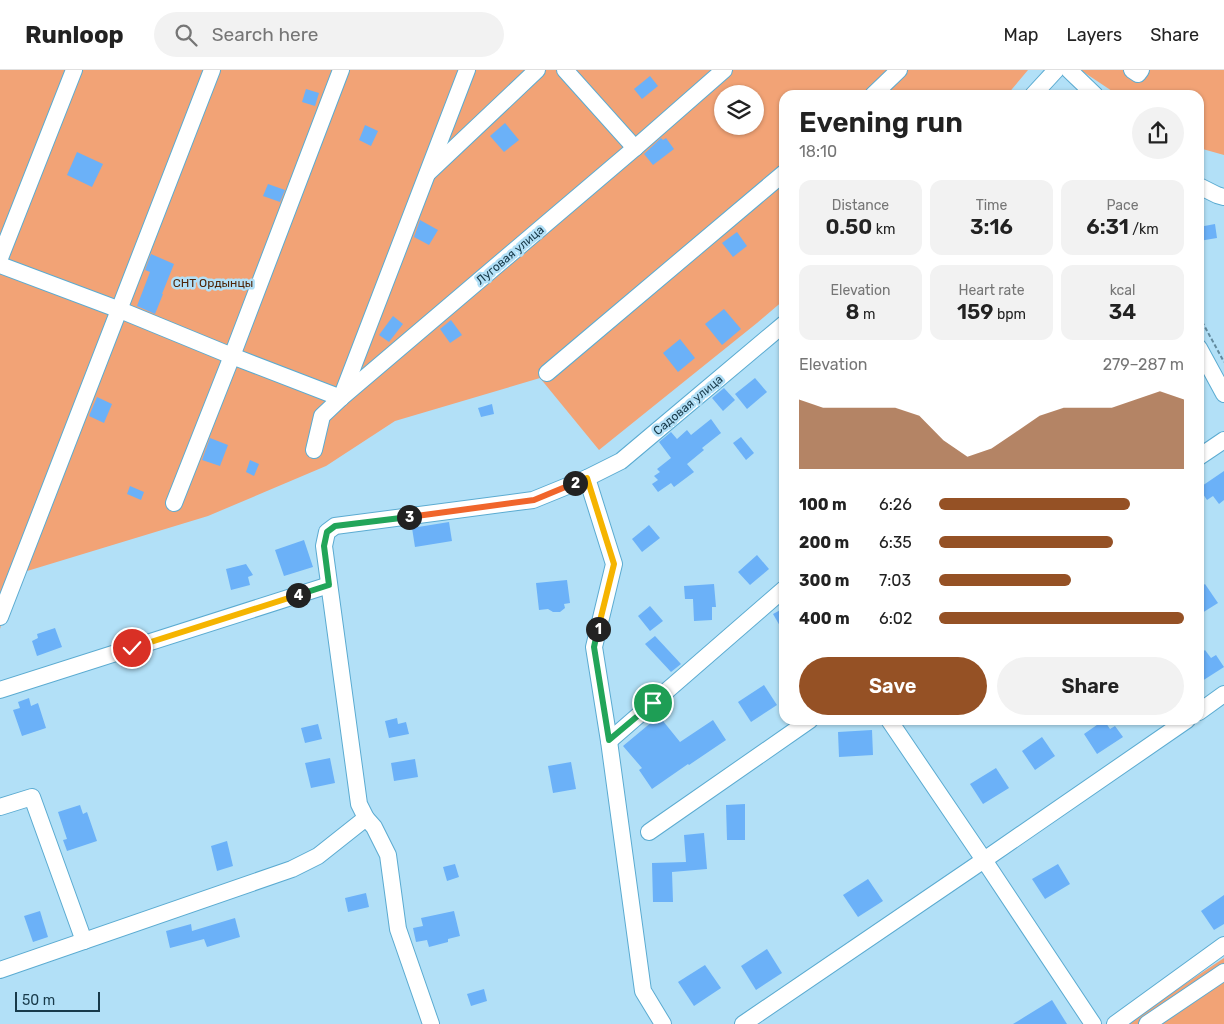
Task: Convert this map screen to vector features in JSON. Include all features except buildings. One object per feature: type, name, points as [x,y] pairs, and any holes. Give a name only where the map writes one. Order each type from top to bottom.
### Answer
[{"type":"street","points":[[0,258],[74,70]]},
{"type":"street","points":[[0,617],[212,70]]},
{"type":"street","points":[[174,502],[341,70]]},
{"type":"street","points":[[0,265],[120,310],[341,398],[467,70]]},
{"type":"street","points":[[425,176],[538,70]]},
{"type":"street","points":[[565,70],[635,148]]},
{"type":"street","name":"Луговая улица","points":[[314,450],[322,416],[341,398],[724,70]]},
{"type":"street","points":[[878,90],[899,70]]},
{"type":"street","points":[[1038,90],[1056,70]]},
{"type":"street","points":[[1069,70],[1090,90]]},
{"type":"street","points":[[1132,70],[1138,74],[1141,70]]},
{"type":"street","points":[[547,373],[779,177]]},
{"type":"street","points":[[1204,189],[1224,197]]},
{"type":"street","name":"Садовая улица","points":[[431,1024],[398,929],[388,855],[374,827],[366,818],[359,804],[324,546],[327,532],[335,526],[534,500],[587,478],[621,461],[779,328]]},
{"type":"street","points":[[1204,357],[1224,394]]},
{"type":"street","points":[[1204,454],[1224,440]]},
{"type":"street","points":[[587,478],[614,564],[594,647],[609,740],[643,991],[663,1024]]},
{"type":"street","points":[[0,690],[329,585]]},
{"type":"street","points":[[609,740],[779,593]]},
{"type":"street","points":[[1204,708],[1224,694]]},
{"type":"street","points":[[649,832],[803,725]]},
{"type":"street","points":[[892,725],[1093,1024]]},
{"type":"street","points":[[743,1024],[1180,725]]},
{"type":"street","points":[[0,807],[32,797],[84,941]]},
{"type":"street","points":[[0,970],[292,869],[318,856],[366,818]]},
{"type":"street","points":[[1115,1024],[1224,946]]},
{"type":"street","points":[[1147,1024],[1224,972]]},
{"type":"path","points":[[1204,325],[1224,362]]},
{"type":"green space","name":"СНТ Ордынцы","points":[[0,70],[1028,70],[1011,90],[779,90],[779,304],[599,450],[540,378],[395,421],[326,466],[208,516],[14,575],[0,629]]},
{"type":"green space","points":[[1224,70],[1224,155],[1204,149],[1204,90],[1110,90],[1082,71]]},
{"type":"green space","points":[[1224,958],[1224,1024],[1125,1024]]},
{"type":"route","points":[[132,648],[329,585],[324,546],[327,532],[335,526],[534,500],[587,478],[614,564],[594,647],[609,740],[653,703]]}]
